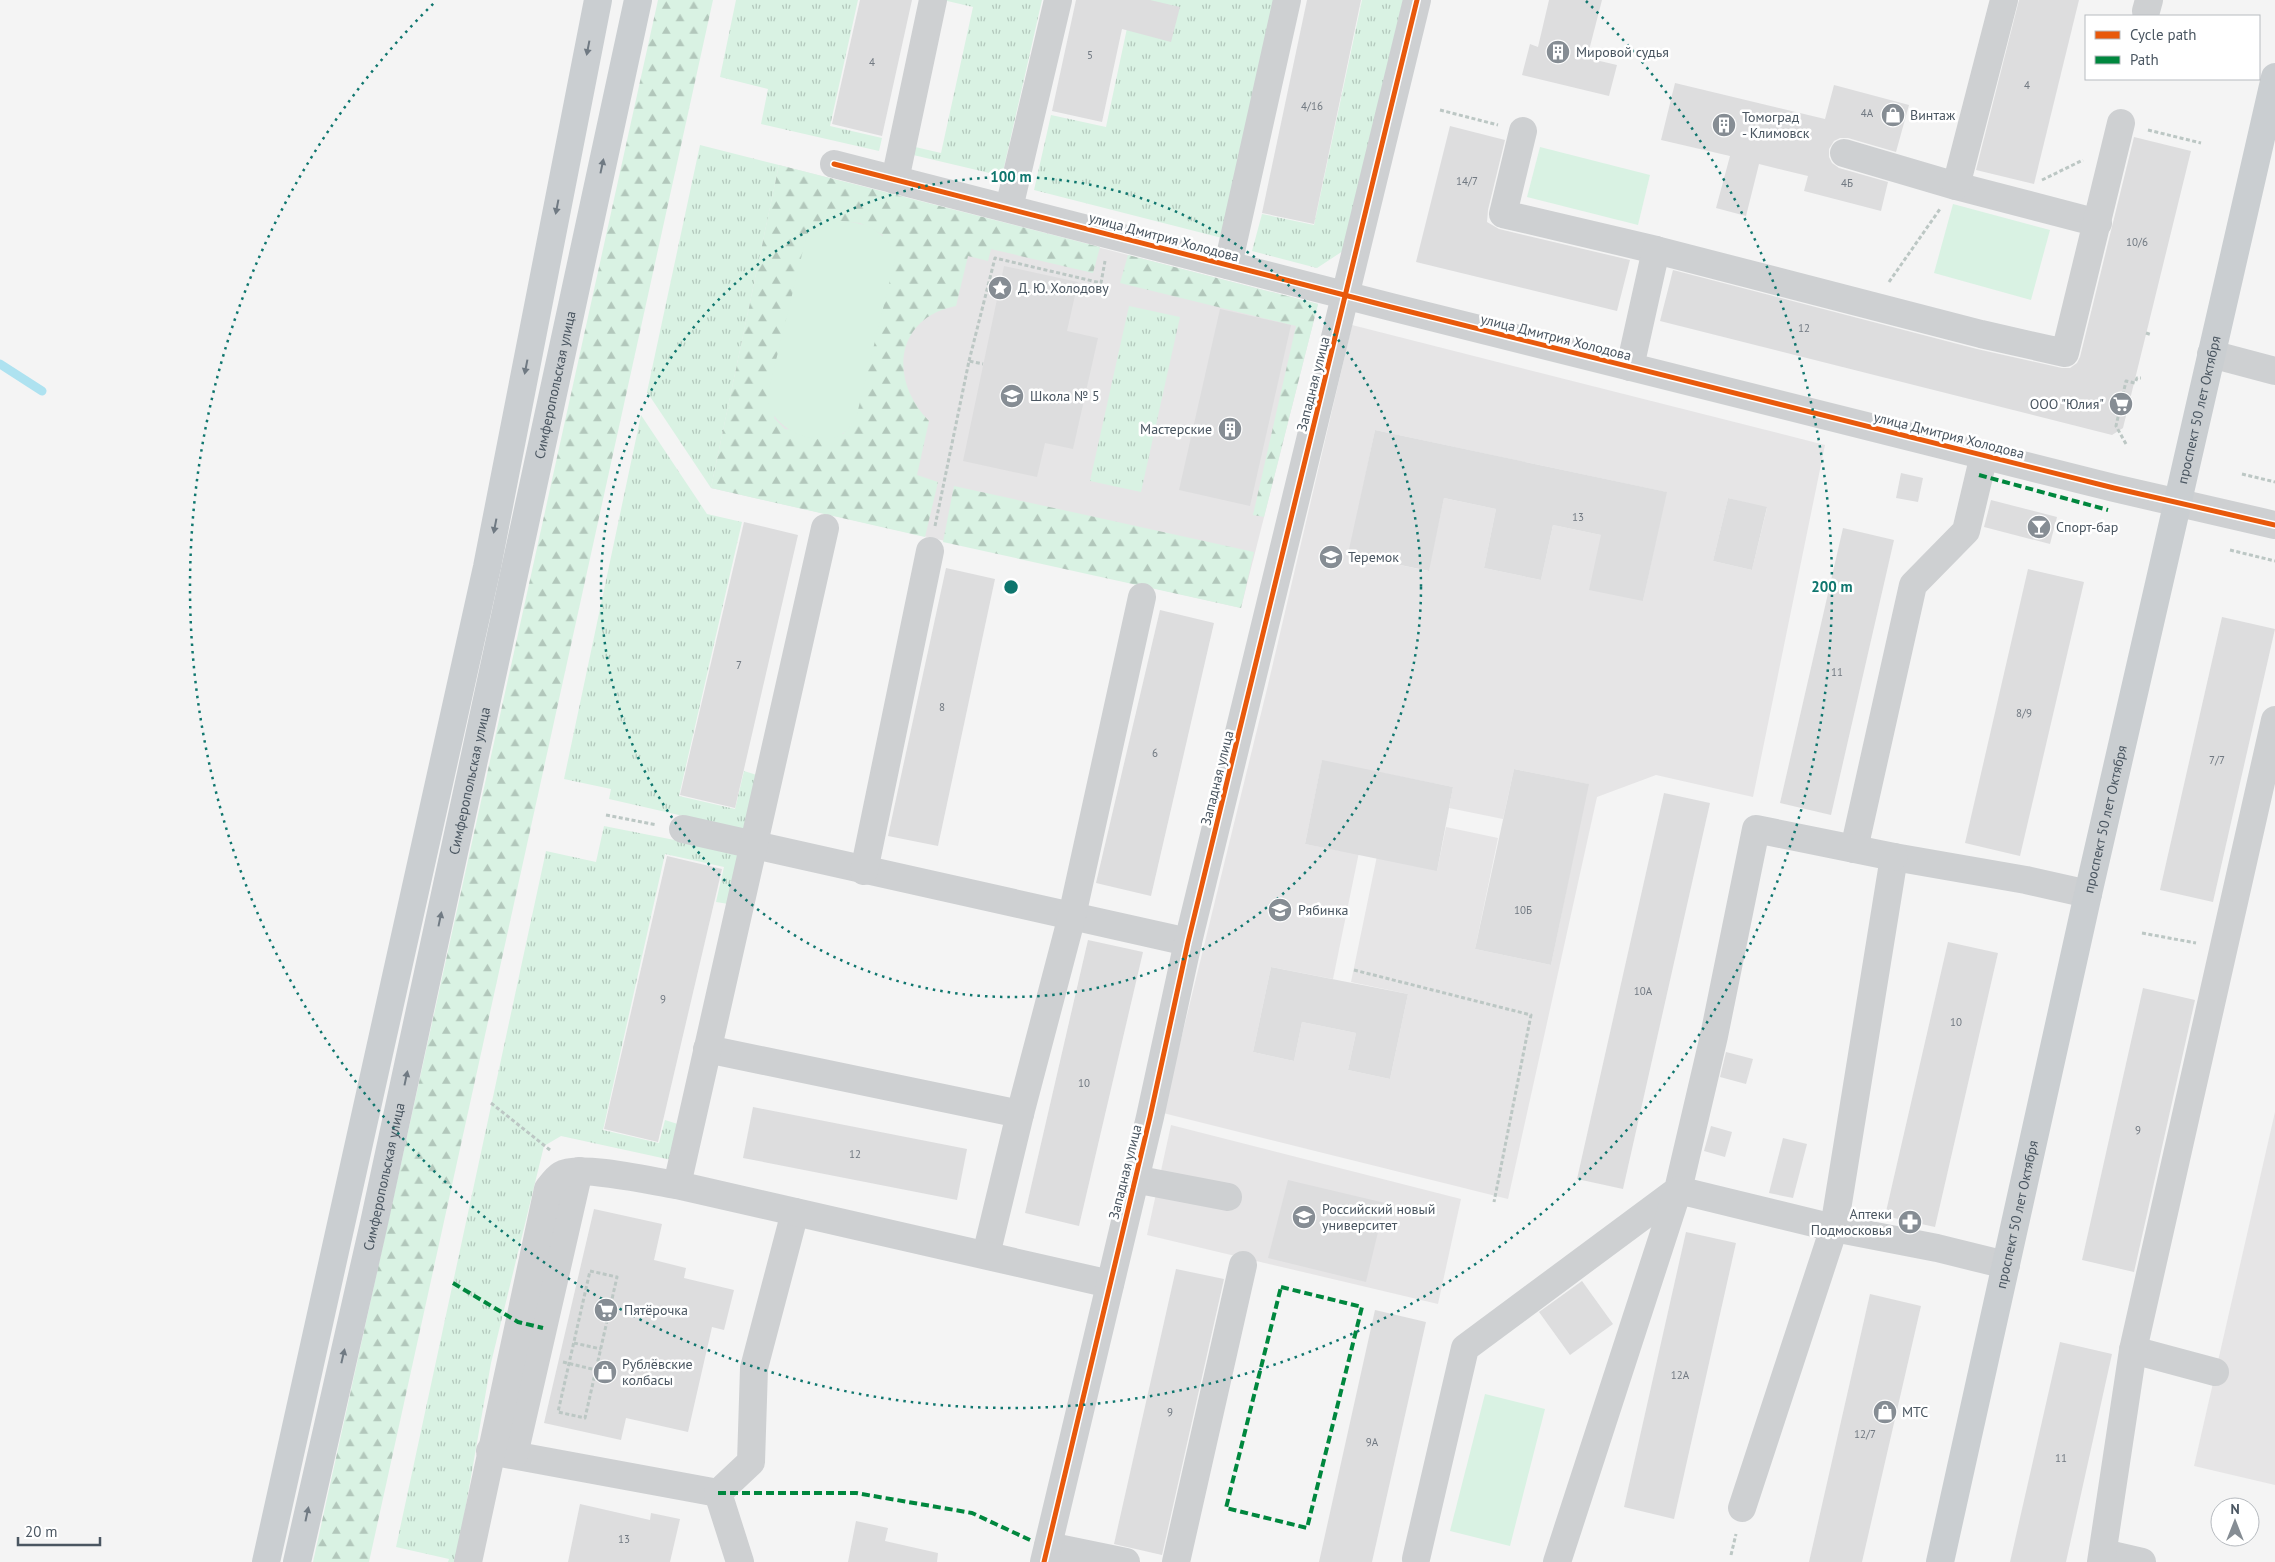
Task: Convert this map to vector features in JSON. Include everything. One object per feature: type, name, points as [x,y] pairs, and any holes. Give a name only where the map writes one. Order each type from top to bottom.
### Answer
[{"type":"main road","points":[[266,1562],[487,567],[598,0]]},
{"type":"main road","name":"Симферопольская улица","points":[[297,1562],[389,1155],[638,0]]},
{"type":"main road","name":"проспект 50 лет Октября","points":[[1940,1562],[2177,502],[2211,354],[2270,121],[2275,77]]},
{"type":"street","points":[[895,180],[932,0]]},
{"type":"street","points":[[1009,208],[1058,0]]},
{"type":"street","points":[[1228,265],[1287,0]]},
{"type":"street","name":"Западная улица","points":[[1046,1554],[1188,942],[1417,0]]},
{"type":"street","points":[[1956,186],[2004,0]]},
{"type":"street","points":[[1523,131],[1503,214],[1656,250],[1981,334],[2066,353],[2118,134]]},
{"type":"street","points":[[1844,153],[1956,186],[2098,223]]},
{"type":"street","name":"улица Дмитрия Холодова","points":[[834,164],[1630,367],[2275,525]]},
{"type":"street","points":[[1630,367],[1656,250]]},
{"type":"street","points":[[2211,354],[2275,371]]},
{"type":"street","points":[[1854,849],[1913,586],[1966,531],[1984,455]]},
{"type":"street","points":[[677,1186],[826,528]]},
{"type":"street","points":[[864,871],[932,541]]},
{"type":"street","points":[[986,1255],[1020,1114],[1072,916],[1142,597]]},
{"type":"street","points":[[2142,1562],[2102,1558],[2133,1350],[2275,720]]},
{"type":"street","points":[[1557,1562],[1678,1190],[1714,1036],[1756,829],[1894,857],[2026,880],[2088,894]]},
{"type":"street","points":[[683,830],[1188,942]]},
{"type":"street","points":[[1742,1508],[1834,1228],[1894,857]]},
{"type":"street","points":[[707,1049],[1020,1114]]},
{"type":"street","points":[[468,1562],[502,1453],[548,1189],[562,1174],[579,1171],[677,1186],[1110,1284]]},
{"type":"street","points":[[1134,1179],[1228,1197]]},
{"type":"street","points":[[1678,1190],[1834,1228],[1938,1248],[2006,1265]]},
{"type":"street","points":[[1422,1561],[1466,1348],[1678,1190]]},
{"type":"street","points":[[718,1493],[751,1462],[754,1368],[795,1212]]},
{"type":"street","points":[[1176,1562],[1243,1265]]},
{"type":"street","points":[[2133,1350],[2215,1372]]},
{"type":"street","points":[[502,1453],[718,1493]]},
{"type":"street","points":[[718,1493],[740,1562]]},
{"type":"street","points":[[1046,1554],[1126,1562]]},
{"type":"path","points":[[1440,110],[1523,131]]},
{"type":"path","points":[[2027,204],[2043,179],[2118,134],[2201,143]]},
{"type":"path","points":[[1873,305],[1956,186]]},
{"type":"path","points":[[932,541],[969,361],[995,258],[1101,284],[1106,258]]},
{"type":"path","points":[[2146,333],[2152,335]]},
{"type":"path","points":[[969,361],[983,364]]},
{"type":"path","points":[[2126,444],[2116,426],[2126,381],[2135,383],[2136,378],[2141,378]]},
{"type":"path","points":[[2242,474],[2275,482]]},
{"type":"path","points":[[2230,550],[2275,561]]},
{"type":"path","points":[[606,815],[683,830]]},
{"type":"path","points":[[2142,933],[2224,948]]},
{"type":"path","points":[[1354,970],[1531,1016],[1494,1202]]},
{"type":"path","points":[[491,1103],[544,1146],[579,1171]]},
{"type":"path","points":[[590,1271],[617,1277],[585,1418],[558,1412],[574,1343],[590,1271]]},
{"type":"path","points":[[574,1343],[601,1349]]},
{"type":"path","points":[[569,1363],[596,1370]]},
{"type":"shaded area","name":"Школа № 5","points":[[779,165],[1318,304],[1241,608],[711,488]]},
{"type":"shaded area","points":[[1352,325],[1825,445],[1753,797],[1656,775],[1597,797],[1508,1199],[1163,1113],[1267,689]],"holes":[[[1375,430],[1666,492],[1643,601],[1601,535],[1553,525],[1541,580],[1484,568],[1496,509],[1444,498],[1428,571],[1349,554]],[[1728,498],[1767,508],[1752,570],[1713,561]],[[1322,761],[1453,787],[1449,808],[1503,819],[1514,769],[1588,784],[1551,965],[1475,949],[1498,838],[1446,827],[1437,871],[1384,822],[1351,982],[1408,994],[1390,1079],[1348,1070],[1356,1033],[1302,1022],[1294,1061],[1253,1052],[1271,967],[1333,979],[1366,818],[1341,851],[1305,844]]]},
{"type":"shaded area","points":[[2275,1112],[2275,1485],[2194,1466]]},
{"type":"shaded area","name":"Российский новый университет","points":[[1171,1125],[1461,1199],[1438,1304],[1147,1235]]},
{"type":"green space","points":[[658,0],[713,0],[369,1562],[313,1562]]},
{"type":"green space","points":[[736,0],[858,0],[830,126],[882,138],[879,151],[761,124],[768,89],[720,77]]},
{"type":"green space","points":[[943,0],[1042,0],[1002,176],[909,154],[911,146],[941,153],[973,7]]},
{"type":"green space","points":[[1133,0],[1279,0],[1226,239],[1034,190],[1051,115],[1106,127]]},
{"type":"green space","points":[[1362,0],[1403,0],[1343,251],[1317,268],[1252,251],[1262,214],[1314,225]]},
{"type":"green space","points":[[700,145],[779,165],[711,488],[647,392]]},
{"type":"green space","points":[[1540,147],[1650,175],[1638,225],[1527,197]]},
{"type":"green space","points":[[779,165],[1100,247],[1093,273],[991,249],[988,261],[968,256],[956,306],[935,313],[920,323],[910,337],[904,353],[904,370],[908,388],[916,405],[929,421],[917,475],[938,482],[925,537],[711,488]],"holes":[[[835,221],[860,223],[883,235],[851,425],[843,434],[785,429],[774,418]]]},
{"type":"green space","points":[[1953,204],[2050,230],[2031,300],[1934,273]]},
{"type":"green space","points":[[835,221],[856,223],[874,229],[887,241],[895,260],[856,418],[843,434],[829,439],[818,439],[806,437],[784,426],[770,408],[767,397],[806,238],[816,227]]},
{"type":"green space","points":[[1128,255],[1318,304],[1264,517],[1253,515],[1296,326],[1120,283]]},
{"type":"green space","points":[[1129,306],[1180,317],[1141,492],[1090,481]]},
{"type":"green space","points":[[641,415],[707,514],[742,522],[679,796],[735,809],[744,771],[760,776],[749,831],[609,799],[611,789],[564,779]]},
{"type":"green space","points":[[954,486],[1254,552],[1241,608],[943,542]]},
{"type":"green space","points":[[604,826],[745,854],[735,905],[716,902],[724,867],[665,854],[603,1130],[659,1143],[665,1120],[684,1126],[676,1161],[561,1136],[544,1146],[491,1363],[456,1562],[448,1562],[449,1559],[396,1547],[546,851],[596,862]]},
{"type":"green space","points":[[1485,1394],[1545,1409],[1510,1546],[1450,1531]]},
{"type":"building","points":[[860,0],[912,0],[882,136],[832,124]]},
{"type":"building","points":[[1076,0],[1150,0],[1180,7],[1171,42],[1122,29],[1102,122],[1052,111]]},
{"type":"building","points":[[1307,0],[1361,0],[1314,224],[1262,213]]},
{"type":"building","name":"Мировой судья","points":[[1549,0],[1602,0],[1587,58],[1617,65],[1609,96],[1522,75],[1530,44],[1538,47]]},
{"type":"building","points":[[2019,0],[2079,0],[2034,184],[1976,170]]},
{"type":"building","points":[[1675,83],[1825,119],[1834,85],[1909,105],[1896,152],[1848,138],[1840,138],[1834,141],[1829,149],[1829,157],[1832,163],[1839,168],[1888,182],[1881,211],[1804,191],[1808,176],[1759,164],[1746,216],[1716,208],[1730,156],[1661,140]]},
{"type":"building","points":[[1450,126],[1505,140],[1488,210],[1487,222],[1499,229],[1630,260],[1617,311],[1416,262]]},
{"type":"building","points":[[2134,137],[2191,151],[2123,428],[2112,435],[1660,321],[1673,270],[1977,349],[2062,368],[2070,368],[2077,363],[2080,357]]},
{"type":"building","points":[[1004,266],[1078,282],[1067,331],[1098,338],[1073,449],[1045,443],[1037,477],[963,461]]},
{"type":"building","name":"Мастерские","points":[[1220,309],[1291,325],[1250,506],[1179,490]]},
{"type":"building","points":[[1375,430],[1667,492],[1643,601],[1589,590],[1601,535],[1553,525],[1541,580],[1484,568],[1496,509],[1444,498],[1429,571],[1348,554]]},
{"type":"building","points":[[1901,473],[1923,478],[1918,502],[1896,498]]},
{"type":"building","points":[[1728,498],[1767,507],[1752,570],[1713,561]]},
{"type":"building","points":[[1991,500],[2057,517],[2050,544],[1984,527]]},
{"type":"building","points":[[744,522],[798,535],[735,808],[680,795]]},
{"type":"building","points":[[1843,528],[1894,540],[1831,815],[1780,803]]},
{"type":"building","points":[[946,568],[995,579],[938,846],[888,836]]},
{"type":"building","points":[[2028,569],[2084,582],[2020,856],[1965,843]]},
{"type":"building","points":[[1160,610],[1214,623],[1151,896],[1096,883]]},
{"type":"building","points":[[2222,617],[2275,629],[2213,902],[2160,890]]},
{"type":"building","points":[[1322,760],[1453,787],[1437,871],[1305,844]]},
{"type":"building","points":[[1514,769],[1589,784],[1551,965],[1475,949]]},
{"type":"building","points":[[1664,793],[1710,803],[1623,1189],[1577,1179]]},
{"type":"building","points":[[667,856],[722,869],[658,1142],[604,1129]]},
{"type":"building","points":[[1088,940],[1143,952],[1079,1226],[1025,1213]]},
{"type":"building","points":[[1948,942],[1998,953],[1935,1227],[1885,1216]]},
{"type":"building","points":[[1271,967],[1408,994],[1390,1079],[1348,1070],[1356,1033],[1302,1022],[1294,1061],[1253,1052]]},
{"type":"building","points":[[2143,988],[2195,1000],[2134,1272],[2082,1260]]},
{"type":"building","points":[[1726,1052],[1753,1059],[1746,1084],[1720,1077]]},
{"type":"building","points":[[753,1107],[967,1149],[957,1200],[743,1158]]},
{"type":"building","points":[[1711,1126],[1732,1132],[1725,1157],[1704,1151]]},
{"type":"building","points":[[1783,1138],[1807,1144],[1793,1198],[1769,1193]]},
{"type":"building","points":[[1288,1180],[1385,1203],[1366,1282],[1268,1258]]},
{"type":"building","points":[[594,1209],[662,1224],[654,1260],[686,1268],[684,1278],[734,1290],[724,1330],[712,1327],[688,1432],[626,1418],[621,1440],[544,1423]]},
{"type":"building","points":[[1686,1232],[1736,1243],[1674,1519],[1624,1507]]},
{"type":"building","points":[[1176,1269],[1224,1279],[1162,1555],[1114,1544]]},
{"type":"building","points":[[1582,1281],[1613,1324],[1570,1355],[1539,1312]]},
{"type":"building","points":[[1870,1294],[1921,1306],[1862,1562],[1809,1562]]},
{"type":"building","points":[[1375,1310],[1426,1322],[1372,1562],[1319,1562]]},
{"type":"building","points":[[2060,1342],[2112,1354],[2066,1562],[2010,1562]]},
{"type":"building","points":[[580,1504],[650,1520],[651,1513],[680,1519],[670,1562],[568,1562]]},
{"type":"building","points":[[856,1521],[888,1528],[885,1541],[938,1553],[937,1562],[848,1562]]},
{"type":"waterway","points":[[0,364],[42,391]]},
{"type":"marked path","points":[[1979,475],[2108,510]]},
{"type":"marked path","points":[[453,1283],[518,1322],[543,1328]]},
{"type":"marked path","points":[[1281,1287],[1362,1307],[1307,1528],[1226,1508],[1281,1287]]},
{"type":"marked path","points":[[718,1493],[856,1493],[972,1513],[1030,1540]]},
{"type":"cycle path","points":[[1044,1562],[1150,1117],[1188,942],[1417,0]]},
{"type":"cycle path","points":[[834,164],[1391,307],[2114,488],[2275,525]]},
{"type":"place","name":"Мировой судья","points":[[1558,52]]},
{"type":"place","name":"Винтаж","points":[[1893,115]]},
{"type":"place","name":"Томоград - Климовск","points":[[1724,125]]},
{"type":"place","name":"Д. Ю. Холодову","points":[[1000,288]]},
{"type":"place","name":"Школа № 5","points":[[1012,396]]},
{"type":"place","name":"ООО \"Юлия\"","points":[[2121,404]]},
{"type":"place","name":"Мастерские","points":[[1230,429]]},
{"type":"place","name":"Спорт-бар","points":[[2039,527]]},
{"type":"place","name":"Теремок","points":[[1331,557]]},
{"type":"place","name":"Рябинка","points":[[1280,910]]},
{"type":"place","name":"Российский новый университет","points":[[1304,1217]]},
{"type":"place","name":"Аптеки Подмосковья","points":[[1910,1222]]},
{"type":"place","name":"Пятёрочка","points":[[606,1310]]},
{"type":"place","name":"Рублёвские колбасы","points":[[605,1372]]},
{"type":"place","name":"МТС","points":[[1885,1412]]}]
